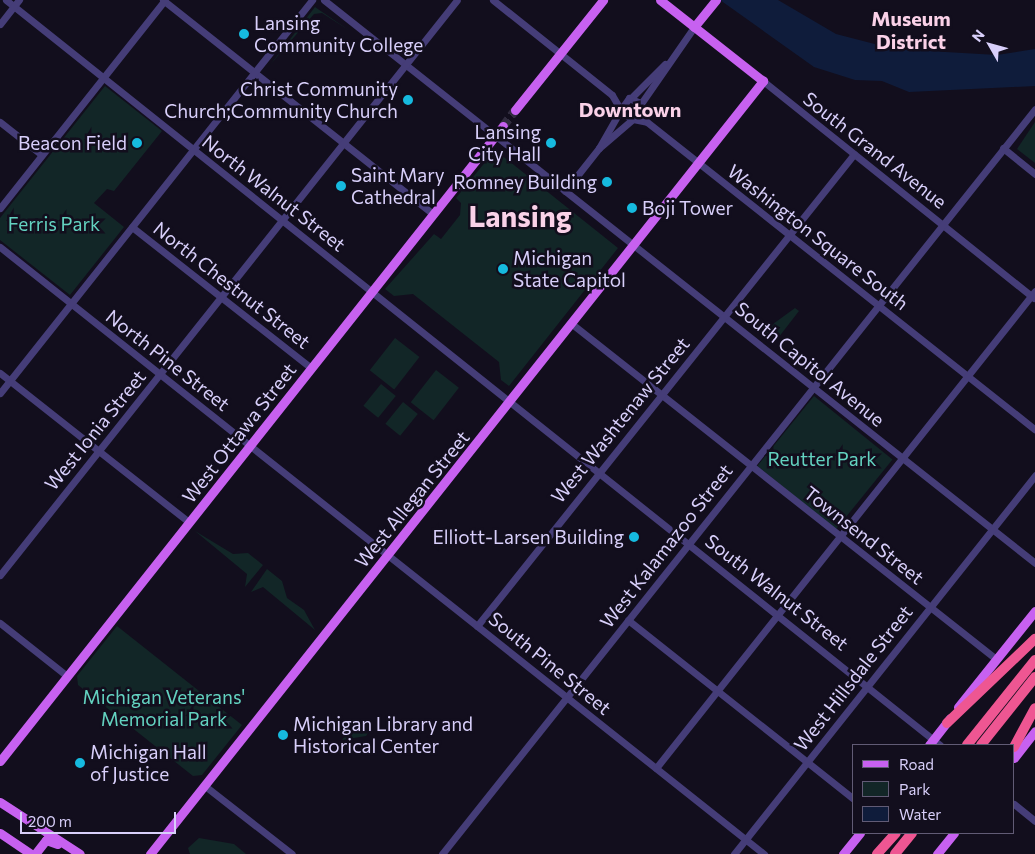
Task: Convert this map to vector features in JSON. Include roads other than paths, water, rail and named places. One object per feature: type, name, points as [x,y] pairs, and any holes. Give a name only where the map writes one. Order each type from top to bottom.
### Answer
[{"type":"highway","points":[[947,722],[1035,640]]},
{"type":"highway","points":[[968,744],[1035,660]]},
{"type":"highway","points":[[982,744],[1035,677]]},
{"type":"highway","points":[[1015,745],[1035,708]]},
{"type":"highway","points":[[879,854],[896,834]]},
{"type":"highway","points":[[895,854],[912,834]]},
{"type":"highway","points":[[899,854],[912,834]]},
{"type":"main road","points":[[515,110],[603,0]]},
{"type":"main road","name":"South Grand Avenue","points":[[660,0],[763,81]]},
{"type":"main road","points":[[694,27],[715,1]]},
{"type":"main road","name":"West Allegan Street","points":[[150,854],[635,245],[763,81]]},
{"type":"main road","name":"West Ottawa Street","points":[[0,761],[503,126]]},
{"type":"main road","points":[[934,743],[947,722],[1035,611]]},
{"type":"main road","points":[[1015,757],[1035,731]]},
{"type":"main road","points":[[0,802],[80,854]]},
{"type":"main road","points":[[0,832],[31,854]]},
{"type":"main road","points":[[843,854],[859,834]]},
{"type":"main road","points":[[937,854],[953,834]]},
{"type":"main road","points":[[36,854],[42,842],[50,840],[72,854]]},
{"type":"street","name":"North Walnut Street","points":[[6,0],[428,336]]},
{"type":"street","points":[[0,24],[19,0]]},
{"type":"street","points":[[0,208],[164,0],[434,214]]},
{"type":"street","points":[[0,393],[312,0]]},
{"type":"street","name":"South Capitol Avenue","points":[[324,0],[1035,563]]},
{"type":"street","name":"West Ionia Street","points":[[0,575],[457,0]]},
{"type":"street","points":[[492,0],[612,95],[620,110]]},
{"type":"street","points":[[599,148],[632,119],[666,64],[694,27]]},
{"type":"street","points":[[565,191],[599,148],[620,110],[666,64]]},
{"type":"street","name":"South Grand Avenue","points":[[763,81],[1034,295]]},
{"type":"street","points":[[612,95],[630,98],[640,107]]},
{"type":"street","name":"Washington Square South","points":[[640,107],[647,122]]},
{"type":"street","name":"West Kalamazoo Street","points":[[442,854],[1035,108]]},
{"type":"street","name":"Washington Square South","points":[[620,110],[632,119],[647,122],[1035,430]]},
{"type":"street","points":[[0,122],[42,154]]},
{"type":"street","points":[[1003,148],[1035,174]]},
{"type":"street","name":"West Washtenaw Street","points":[[477,626],[854,154]]},
{"type":"street","name":"North Chestnut Street","points":[[132,227],[311,368]]},
{"type":"street","name":"North Pine Street","points":[[0,247],[316,498]]},
{"type":"street","points":[[656,768],[1034,295]]},
{"type":"street","name":"Townsend Street","points":[[572,324],[996,659]]},
{"type":"street","name":"South Walnut Street","points":[[428,336],[869,685],[934,743]]},
{"type":"street","points":[[0,373],[189,522]]},
{"type":"street","name":"West Hillsdale Street","points":[[734,854],[1035,475]]},
{"type":"street","name":"South Pine Street","points":[[316,498],[764,854]]},
{"type":"street","points":[[628,620],[852,798]]},
{"type":"street","points":[[0,622],[67,676]]},
{"type":"street","points":[[205,786],[292,854]]},
{"type":"street","points":[[1015,805],[1035,821]]},
{"type":"water","points":[[720,0],[778,0],[836,34],[894,49],[997,55],[1035,49],[1035,86],[909,92],[882,81],[855,80],[814,67]]},
{"type":"tunnel","points":[[503,126],[515,110]]},
{"type":"place","name":"Lansing Community College","points":[[244,34]]},
{"type":"place","name":"Christ Community Church;Community Church","points":[[408,100]]},
{"type":"place","name":"Beacon Field","points":[[137,143]]},
{"type":"place","name":"Lansing City Hall","points":[[551,143]]},
{"type":"place","name":"Romney Building","points":[[607,182]]},
{"type":"place","name":"Saint Mary Cathedral","points":[[341,186]]},
{"type":"place","name":"Boji Tower","points":[[632,208]]},
{"type":"place","name":"Michigan State Capitol","points":[[503,269]]},
{"type":"place","name":"Elliott-Larsen Building","points":[[634,537]]},
{"type":"place","name":"Michigan Library and Historical Center","points":[[283,735]]},
{"type":"place","name":"Michigan Hall of Justice","points":[[80,763]]},
{"type":"district","name":"Museum District","points":[[911,30]]},
{"type":"district","name":"Downtown","points":[[630,109]]},
{"type":"district","name":"Lansing","points":[[520,216]]},
{"type":"park label","name":"Ferris Park","points":[[54,224]]},
{"type":"park label","name":"Reutter Park","points":[[822,459]]},
{"type":"park label","name":"Michigan Veterans' Memorial Park","points":[[164,708]]}]
